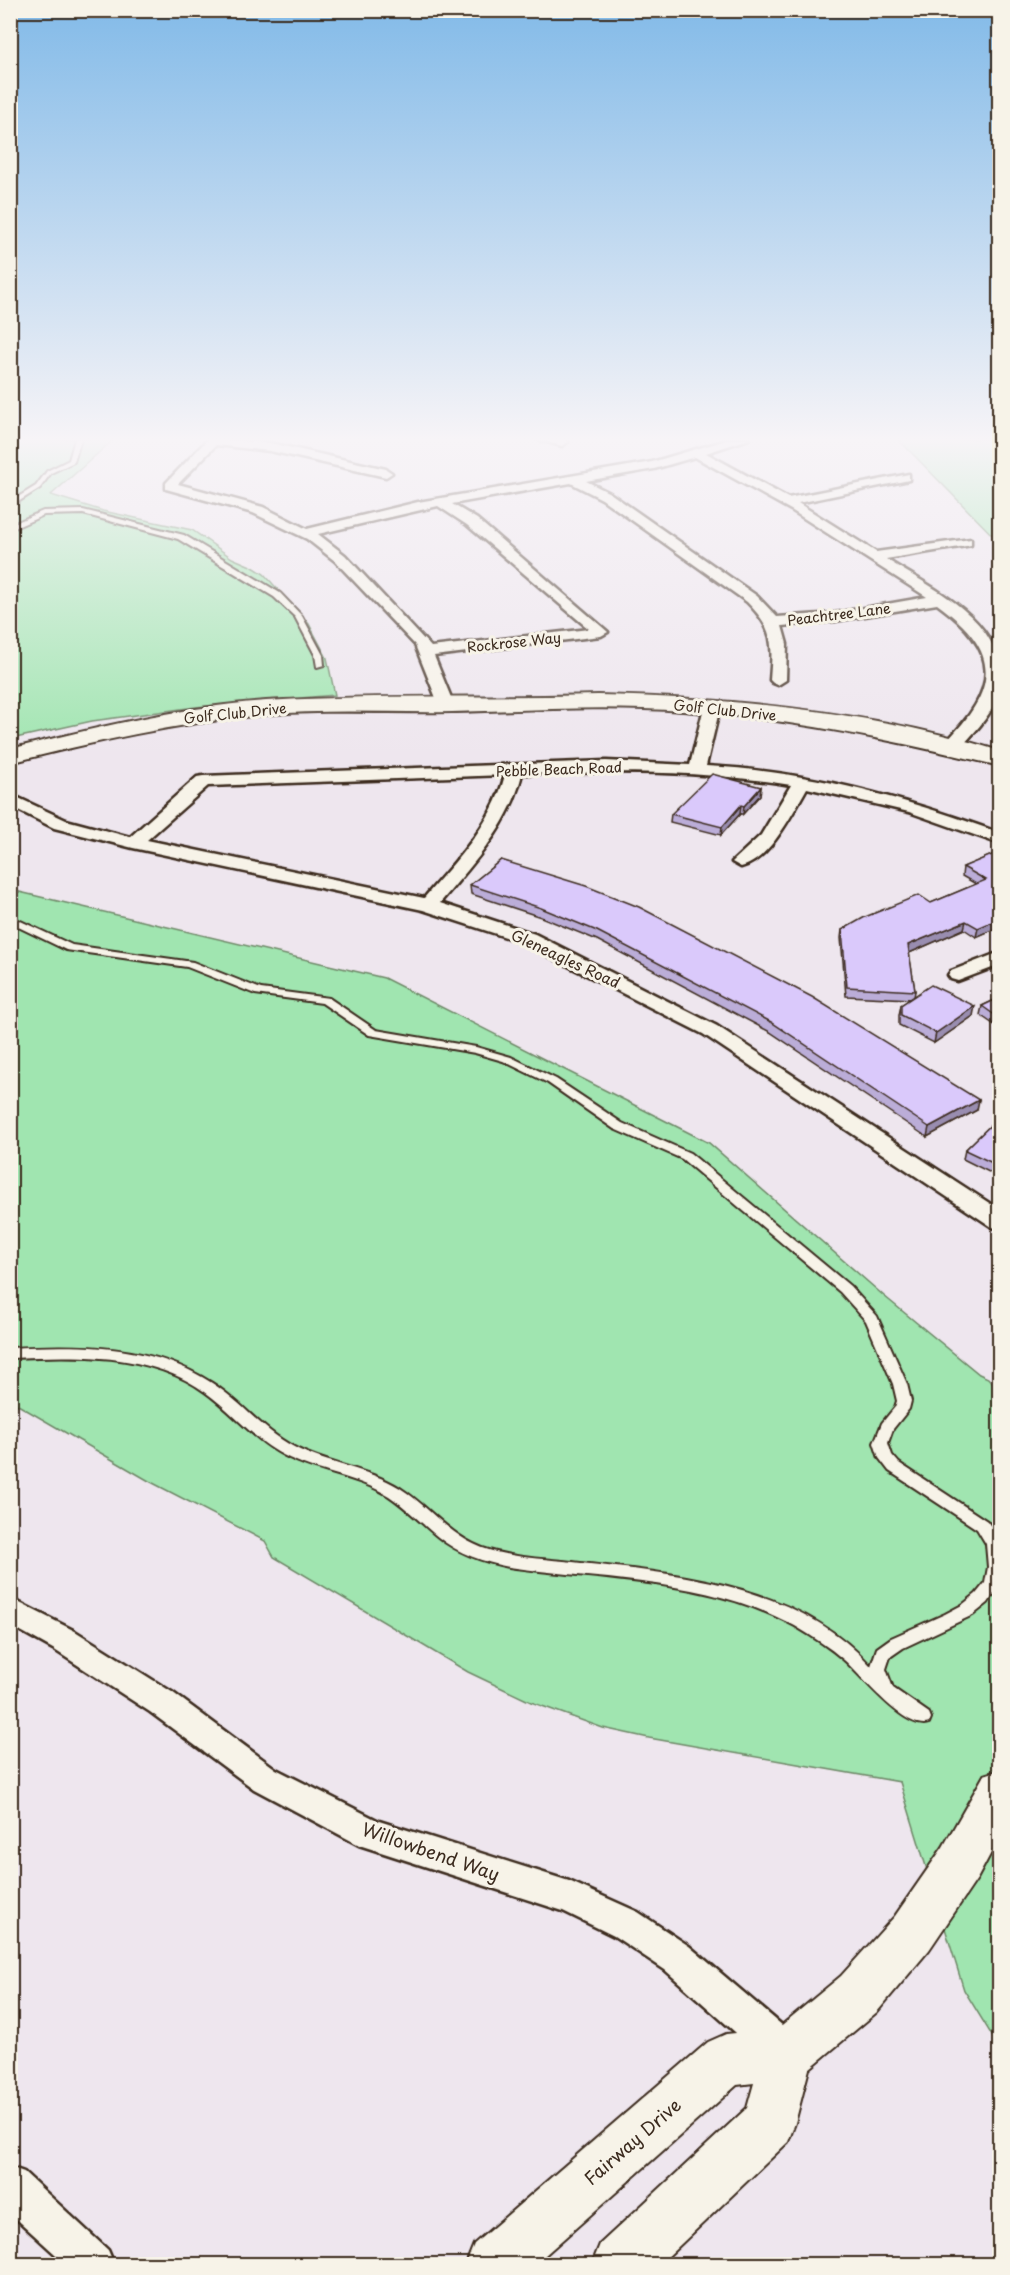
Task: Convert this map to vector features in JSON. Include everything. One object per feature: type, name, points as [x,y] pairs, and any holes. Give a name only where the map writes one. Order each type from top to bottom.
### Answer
[{"type":"street","points":[[322,545],[340,558],[426,651],[446,705]]},
{"type":"street","name":"Rockrose Way","points":[[426,651],[601,632],[499,545]]},
{"type":"street","points":[[676,545],[752,599],[775,622],[780,638],[778,680]]},
{"type":"street","points":[[854,545],[938,600],[975,630],[984,644],[992,662],[996,698],[951,747]]},
{"type":"street","points":[[873,557],[946,545]]},
{"type":"street","name":"Peachtree Lane","points":[[775,622],[835,617],[938,600]]},
{"type":"street","name":"Golf Club Drive","points":[[10,756],[78,738],[162,724],[446,705],[598,702],[712,707],[866,727],[972,750],[999,759]]},
{"type":"street","points":[[697,769],[712,707]]},
{"type":"street","name":"Pebble Beach Road","points":[[133,843],[202,781],[606,766],[749,773],[802,782],[915,808],[999,839]]},
{"type":"street","points":[[428,905],[500,814],[511,794],[515,770]]},
{"type":"street","points":[[741,862],[768,838],[802,782]]},
{"type":"street","name":"Gleneagles Road","points":[[10,799],[60,824],[133,843],[428,905],[497,927],[553,949],[710,1030],[999,1221]]},
{"type":"street","points":[[958,975],[999,958]]},
{"type":"street","name":"Willowbend Way","points":[[10,1610],[64,1640],[161,1702],[265,1779],[371,1834],[569,1897],[626,1924],[677,1959],[787,2054]]},
{"type":"street","points":[[620,2265],[770,2123],[787,2054],[859,1994],[912,1933],[960,1863],[999,1790]]},
{"type":"street","name":"Fairway Drive","points":[[494,2265],[568,2197],[726,2060],[787,2054]]},
{"type":"street","points":[[10,2186],[94,2265]]},
{"type":"lane","points":[[195,545],[277,595],[298,616],[319,655],[321,665]]},
{"type":"lane","points":[[10,919],[70,948],[189,964],[259,992],[324,1000],[373,1033],[476,1050],[507,1059],[552,1081],[618,1126],[686,1156],[844,1289],[872,1319],[903,1394],[902,1409],[887,1427],[881,1443],[886,1458],[894,1467],[982,1525],[991,1535],[997,1552],[996,1573],[992,1586],[978,1604],[904,1639],[883,1653],[878,1669],[886,1692]]},
{"type":"lane","points":[[10,1353],[92,1352],[137,1358],[165,1367],[206,1385],[270,1439],[289,1451],[381,1484],[398,1495],[440,1533],[463,1546],[486,1555],[515,1561],[696,1585],[762,1604],[788,1615],[837,1645],[886,1692],[923,1718]]},
{"type":"green space","points":[[10,545],[214,545],[232,558],[264,574],[309,624],[327,658],[335,695],[195,707],[92,721],[11,739]]},
{"type":"green space","points":[[11,890],[384,978],[709,1143],[884,1296],[979,1374],[988,1378],[999,1391],[999,2047],[964,1990],[900,1782],[649,1738],[603,1728],[531,1702],[468,1672],[274,1557],[265,1541],[149,1481],[11,1401]]},
{"type":"building","points":[[712,774],[761,787],[722,827],[671,814]]},
{"type":"building","points":[[999,852],[999,919],[978,928],[966,921],[908,945],[915,991],[847,987],[842,930],[865,917],[919,895],[931,903],[986,880],[963,867]]},
{"type":"building","points":[[501,860],[586,886],[639,907],[812,997],[979,1100],[929,1127],[771,1022],[597,931],[541,908],[470,885]]},
{"type":"building","points":[[931,985],[975,1006],[936,1033],[901,1015],[901,1005]]},
{"type":"building","points":[[999,998],[999,1018],[982,1006]]},
{"type":"building","points":[[999,1117],[999,1166],[965,1150]]}]
